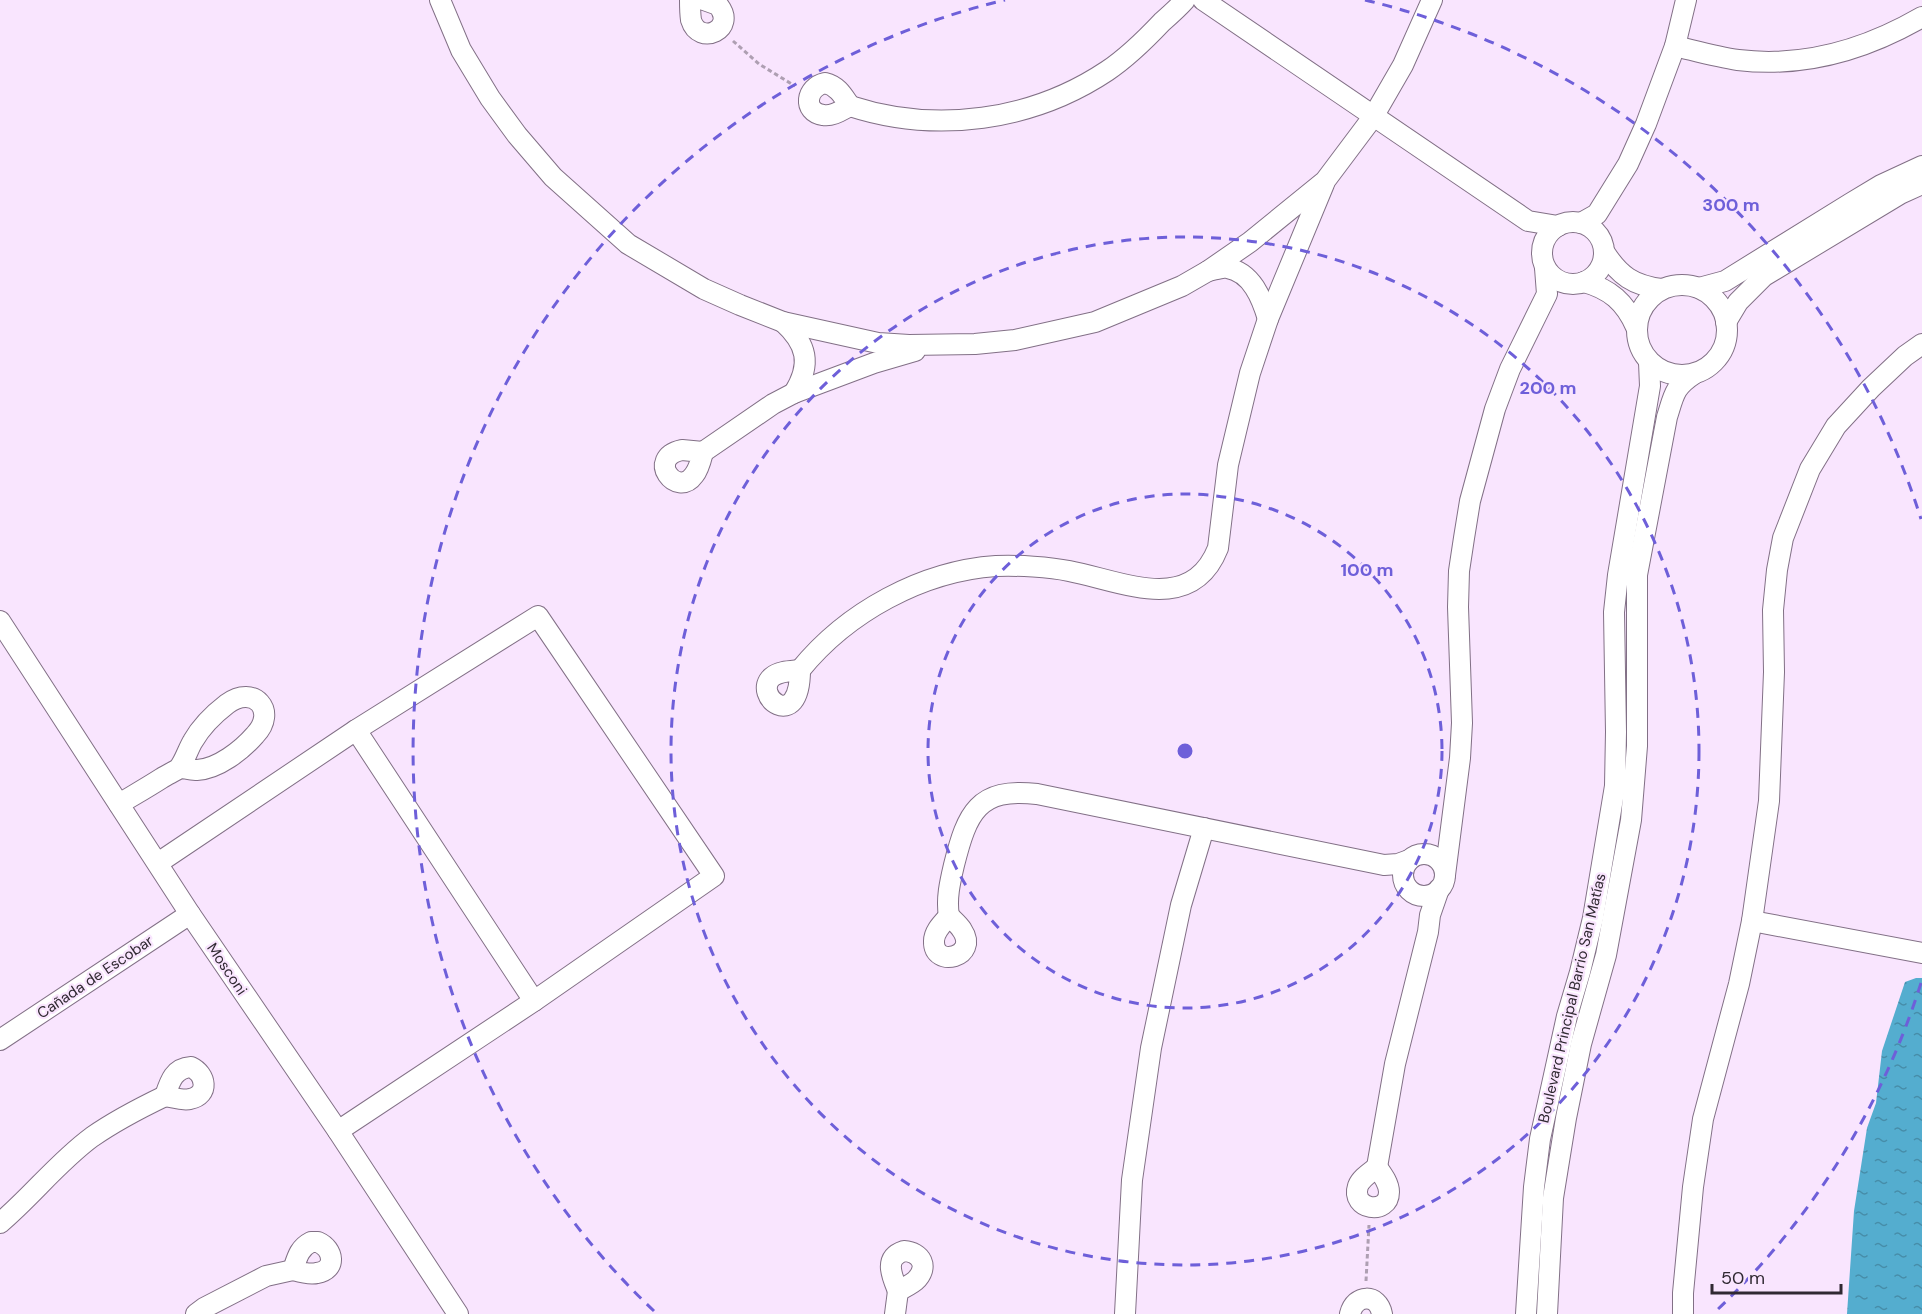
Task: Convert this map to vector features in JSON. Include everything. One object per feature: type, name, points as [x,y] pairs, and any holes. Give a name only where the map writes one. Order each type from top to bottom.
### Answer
[{"type":"street","points":[[440,0],[461,50],[490,98],[517,135],[553,177],[628,244],[668,269],[731,301],[783,321],[878,343],[909,345],[1015,340],[1095,322],[1182,286],[1208,271],[1250,242],[1325,181],[1374,117],[1403,65],[1432,0]]},
{"type":"street","points":[[690,0],[691,20],[694,27],[706,34],[719,29],[724,17],[718,5],[704,0]]},
{"type":"street","points":[[810,95],[809,102],[812,108],[823,115],[831,115],[850,106],[907,120],[948,122],[985,118],[1044,103],[1108,70],[1138,47],[1185,0]]},
{"type":"street","points":[[1203,0],[1528,221],[1558,225],[1591,222]]},
{"type":"street","points":[[1591,222],[1628,164],[1646,124],[1675,46],[1686,0]]},
{"type":"street","points":[[1675,46],[1737,59],[1763,62],[1794,61],[1846,52],[1897,31],[1922,17]]},
{"type":"street","points":[[1699,288],[1725,281],[1881,185],[1922,166]]},
{"type":"street","points":[[800,670],[852,620],[880,602],[941,576],[998,566],[1067,571],[1155,589],[1171,589],[1188,584],[1199,577],[1213,559],[1218,548],[1228,465],[1250,373],[1268,319],[1325,181]]},
{"type":"street","points":[[1726,322],[1738,302],[1764,276],[1900,194],[1922,184]]},
{"type":"street","points":[[1528,221],[1542,248]]},
{"type":"street","points":[[1591,222],[1614,267],[1628,279],[1643,286],[1661,289]]},
{"type":"street","points":[[1371,1208],[1384,1204],[1388,1198],[1388,1184],[1377,1167],[1395,1064],[1428,932],[1430,915],[1442,882],[1452,821],[1462,723],[1458,641],[1459,571],[1470,501],[1495,409],[1510,369],[1547,294],[1542,248],[1545,239],[1558,225]]},
{"type":"street","points":[[1547,294],[1577,283],[1599,271],[1605,253]]},
{"type":"street","points":[[1208,271],[1227,268],[1251,282],[1261,296],[1268,319]]},
{"type":"street","points":[[1545,268],[1551,276],[1560,281],[1598,286],[1611,293],[1622,302],[1636,327]]},
{"type":"street","points":[[1673,285],[1699,288],[1712,296],[1721,308],[1726,322],[1727,336],[1723,348],[1706,368],[1694,374],[1670,374],[1649,362],[1641,351],[1636,327],[1640,312],[1649,299],[1661,289],[1673,285]]},
{"type":"street","points":[[783,321],[795,333],[802,347],[805,364],[803,378],[794,393]]},
{"type":"street","points":[[703,452],[772,404],[794,393],[874,363],[940,344]]},
{"type":"street","points":[[1683,1314],[1693,1187],[1703,1119],[1739,984],[1752,921],[1769,801],[1774,672],[1773,610],[1783,538],[1810,469],[1836,426],[1870,388],[1905,356],[1922,344]]},
{"type":"street","name":"Boulevard Principal Barrio San Matías","points":[[1526,1314],[1534,1187],[1540,1139],[1567,1016],[1593,918],[1615,786],[1614,612],[1618,575],[1649,397],[1649,362]]},
{"type":"street","name":"Boulevard Principal Barrio San Matías","points":[[1547,1314],[1553,1198],[1564,1130],[1581,1044],[1606,955],[1631,820],[1637,746],[1637,575],[1667,417],[1674,394],[1681,383],[1694,374]]},
{"type":"street","points":[[158,864],[356,730],[538,616],[714,876],[534,1001],[338,1131]]},
{"type":"street","name":"Mosconi","points":[[0,621],[190,914],[338,1131],[458,1314]]},
{"type":"street","points":[[356,730],[534,1001]]},
{"type":"street","points":[[119,804],[179,768]]},
{"type":"street","points":[[949,916],[947,906],[949,886],[960,841],[971,815],[997,794],[1016,791],[1384,865],[1398,864],[1412,870],[1422,895],[1428,895],[1442,882],[1441,862],[1437,858],[1412,870]]},
{"type":"street","points":[[1412,870],[1436,844],[1452,821]]},
{"type":"street","points":[[1125,1314],[1132,1180],[1151,1048],[1181,905],[1204,828]]},
{"type":"street","points":[[1412,870],[1430,915]]},
{"type":"street","name":"Cañada de Escobar","points":[[0,1040],[190,914]]},
{"type":"street","points":[[1752,921],[1922,953]]},
{"type":"street","points":[[0,1222],[92,1137],[122,1118],[165,1096]]},
{"type":"street","points":[[196,1314],[266,1276],[292,1270]]},
{"type":"street","points":[[895,1314],[898,1291]]},
{"type":"street","points":[[1350,1314],[1353,1305],[1365,1298],[1378,1303],[1382,1314]]},
{"type":"path","points":[[719,29],[759,64],[810,95]]},
{"type":"path","points":[[1365,1298],[1371,1208]]},
{"type":"water","points":[[1922,978],[1922,1314],[1847,1314],[1854,1211],[1867,1128],[1876,1103],[1882,1051],[1905,982]]}]
